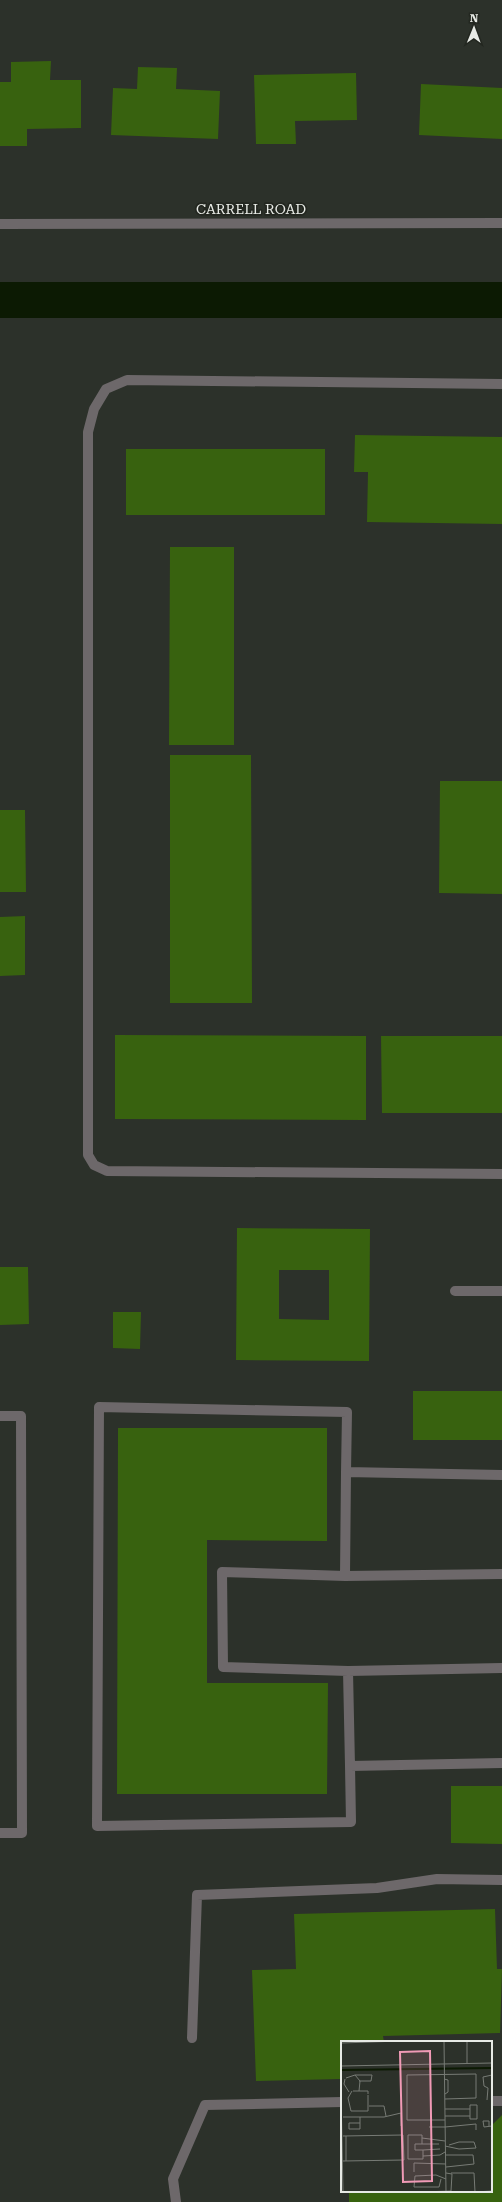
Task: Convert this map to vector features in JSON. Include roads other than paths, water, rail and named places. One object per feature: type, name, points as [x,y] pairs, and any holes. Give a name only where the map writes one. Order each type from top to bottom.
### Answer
[{"type":"street","name":"CARRELL ROAD","points":[[0,224],[502,223]]},
{"type":"street","points":[[502,384],[127,380],[106,389],[94,409],[88,432],[88,1155],[94,1165],[107,1171],[502,1174]]},
{"type":"street","points":[[455,1291],[502,1291]]},
{"type":"street","points":[[344,1576],[347,1412],[99,1407],[97,1826],[351,1822],[348,1671]]},
{"type":"street","points":[[0,1416],[21,1416],[22,1834],[0,1833]]},
{"type":"street","points":[[346,1472],[502,1475]]},
{"type":"street","points":[[502,1574],[344,1576],[222,1572],[222,1667],[348,1671],[502,1668]]},
{"type":"street","points":[[350,1766],[502,1763]]},
{"type":"street","points":[[192,2038],[197,1895],[377,1888],[437,1879],[502,1880]]},
{"type":"street","points":[[176,2202],[173,2180],[205,2105],[341,2102]]},
{"type":"waterway","points":[[0,300],[502,300]]}]
